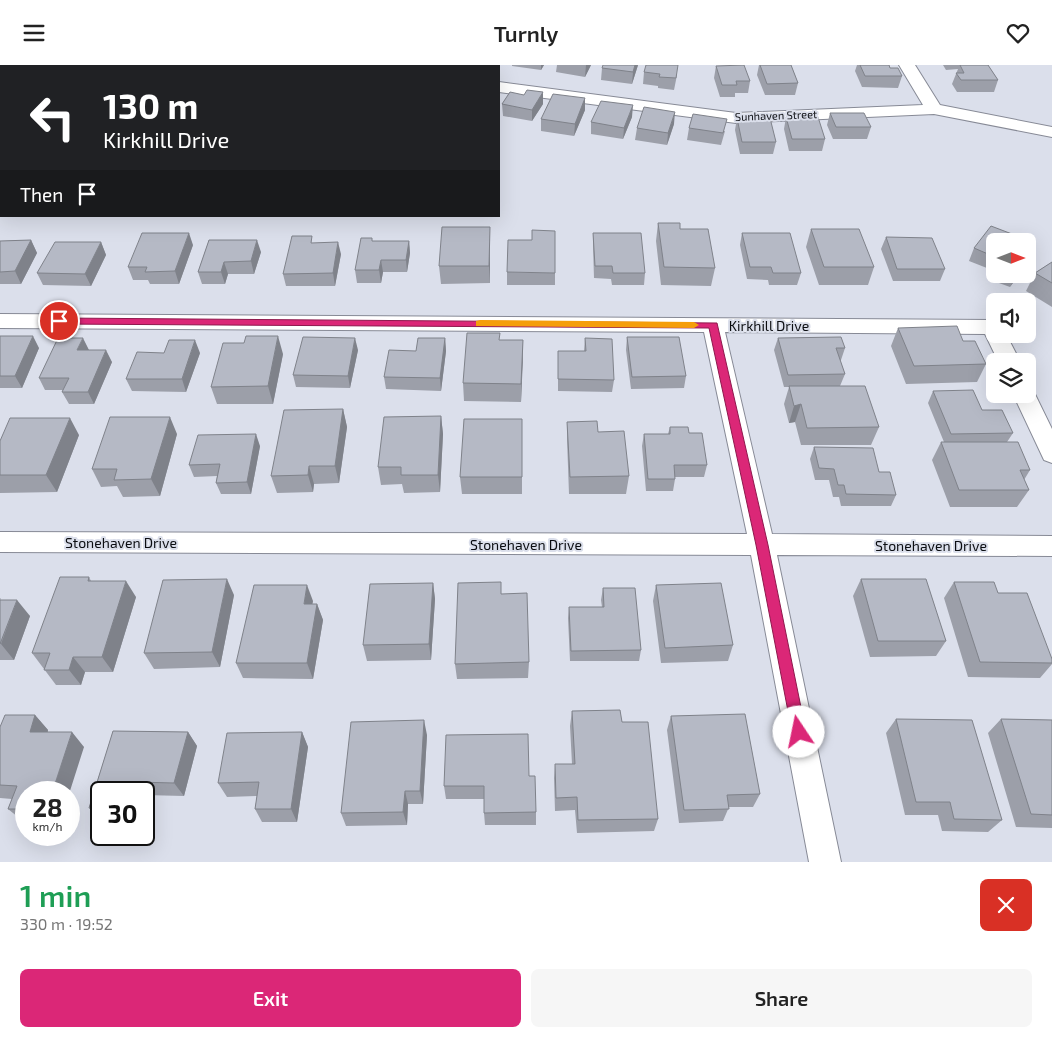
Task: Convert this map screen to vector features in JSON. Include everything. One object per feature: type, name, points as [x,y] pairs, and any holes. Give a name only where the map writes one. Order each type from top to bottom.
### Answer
[{"type":"street","points":[[907,65],[934,109]]},
{"type":"street","name":"Sunhaven Street","points":[[500,87],[736,118],[934,109],[1052,132]]},
{"type":"street","name":"Kirkhill Drive","points":[[0,321],[986,327]]},
{"type":"street","points":[[713,325],[762,545],[824,862]]},
{"type":"street","points":[[1028,403],[1052,454]]},
{"type":"street","name":"Stonehaven Drive","points":[[0,542],[1052,546]]},
{"type":"building","points":[[603,65],[635,65],[633,72],[602,68]]},
{"type":"building","points":[[646,65],[678,65],[676,78],[659,77],[660,74],[644,72]]},
{"type":"building","points":[[744,65],[750,81],[736,81],[737,85],[722,85],[716,66]]},
{"type":"building","points":[[760,65],[791,65],[798,83],[767,84]]},
{"type":"building","points":[[860,65],[889,65],[890,68],[898,68],[902,76],[865,76]]},
{"type":"building","points":[[960,65],[988,65],[998,80],[961,80],[956,73],[964,73]]},
{"type":"building","points":[[527,90],[543,92],[532,110],[502,104],[510,92],[524,95]]},
{"type":"building","points":[[553,94],[585,98],[575,124],[541,119]]},
{"type":"building","points":[[601,101],[633,105],[624,128],[591,122]]},
{"type":"building","points":[[644,107],[675,112],[668,133],[637,128]]},
{"type":"building","points":[[830,113],[864,113],[871,127],[836,127]]},
{"type":"building","points":[[693,114],[727,119],[723,133],[689,128]]},
{"type":"building","points":[[786,117],[818,117],[825,139],[792,139]]},
{"type":"building","points":[[737,118],[770,118],[776,142],[742,142]]},
{"type":"building","points":[[658,223],[680,223],[680,229],[708,229],[715,268],[664,267]]},
{"type":"building","points":[[991,226],[1009,233],[986,233],[986,253],[974,248]]},
{"type":"building","points":[[442,227],[490,227],[489,266],[439,266]]},
{"type":"building","points":[[811,229],[859,229],[874,267],[824,267]]},
{"type":"building","points":[[532,230],[555,231],[555,273],[507,272],[508,240],[532,240]]},
{"type":"building","points":[[142,233],[189,233],[175,271],[145,272],[147,267],[128,267]]},
{"type":"building","points":[[593,233],[641,233],[645,273],[613,273],[612,266],[595,266]]},
{"type":"building","points":[[742,233],[790,233],[801,273],[773,273],[771,267],[750,267]]},
{"type":"building","points":[[292,236],[312,236],[311,243],[338,242],[333,273],[283,274]]},
{"type":"building","points":[[886,237],[932,238],[945,269],[897,269]]},
{"type":"building","points":[[361,238],[372,238],[372,241],[409,241],[406,260],[381,260],[379,270],[355,270]]},
{"type":"building","points":[[31,240],[15,271],[0,272],[0,241]]},
{"type":"building","points":[[209,240],[257,240],[251,261],[224,262],[221,272],[198,272]]},
{"type":"building","points":[[55,242],[101,242],[85,274],[37,273]]},
{"type":"building","points":[[1052,262],[1052,283],[1036,274]]},
{"type":"building","points":[[957,326],[963,341],[975,341],[986,364],[914,366],[898,328]]},
{"type":"building","points":[[467,333],[500,333],[499,340],[523,340],[521,384],[463,383]]},
{"type":"building","points":[[0,336],[33,336],[15,376],[0,376]]},
{"type":"building","points":[[246,336],[278,336],[268,386],[211,387],[223,343],[244,343]]},
{"type":"building","points":[[303,337],[355,338],[348,376],[293,375]]},
{"type":"building","points":[[627,337],[679,337],[686,376],[632,377]]},
{"type":"building","points":[[841,337],[845,348],[836,348],[845,374],[788,375],[778,338]]},
{"type":"building","points":[[58,338],[83,338],[77,350],[106,350],[88,392],[62,392],[69,378],[39,378]]},
{"type":"building","points":[[418,338],[445,338],[440,378],[384,377],[389,350],[416,351]]},
{"type":"building","points":[[585,338],[612,339],[614,380],[558,379],[558,351],[586,351]]},
{"type":"building","points":[[169,340],[195,340],[182,379],[126,379],[137,352],[164,353]]},
{"type":"building","points":[[789,386],[865,386],[879,427],[807,428],[801,404],[794,406]]},
{"type":"building","points":[[973,390],[982,410],[1002,410],[1013,433],[951,434],[933,391]]},
{"type":"building","points":[[343,409],[335,466],[309,466],[308,475],[271,476],[284,410]]},
{"type":"building","points":[[441,416],[438,475],[401,475],[401,467],[378,467],[384,417]]},
{"type":"building","points":[[110,417],[170,417],[151,479],[114,480],[117,469],[92,469]]},
{"type":"building","points":[[10,418],[70,418],[46,475],[0,475],[0,441]]},
{"type":"building","points":[[464,419],[522,419],[522,477],[460,477]]},
{"type":"building","points":[[597,421],[598,432],[624,431],[629,476],[570,477],[567,422]]},
{"type":"building","points":[[670,427],[688,427],[689,433],[702,433],[707,465],[674,465],[675,479],[648,479],[644,434],[670,434]]},
{"type":"building","points":[[256,434],[247,482],[216,483],[220,464],[189,465],[198,435]]},
{"type":"building","points":[[941,442],[1018,442],[1030,470],[1020,470],[1029,490],[959,490]]},
{"type":"building","points":[[814,447],[873,448],[879,472],[890,472],[896,495],[846,494],[844,485],[838,485],[834,469],[819,468]]},
{"type":"building","points":[[60,577],[89,577],[88,581],[126,581],[102,657],[73,657],[69,670],[44,670],[50,653],[32,653]]},
{"type":"building","points":[[227,579],[212,652],[144,653],[163,580]]},
{"type":"building","points":[[861,579],[926,579],[946,641],[878,641]]},
{"type":"building","points":[[501,582],[501,594],[527,593],[529,662],[455,664],[458,583]]},
{"type":"building","points":[[954,582],[994,582],[998,593],[1027,593],[1052,663],[980,662]]},
{"type":"building","points":[[433,583],[429,644],[363,645],[370,584]]},
{"type":"building","points":[[721,583],[733,645],[665,648],[656,585]]},
{"type":"building","points":[[254,585],[307,585],[304,604],[317,604],[307,663],[236,663]]},
{"type":"building","points":[[603,588],[635,588],[641,650],[571,651],[569,607],[604,607]]},
{"type":"building","points":[[0,600],[17,600],[0,644]]},
{"type":"building","points":[[620,710],[622,722],[648,722],[658,819],[578,820],[577,797],[556,798],[555,764],[575,764],[572,711]]},
{"type":"building","points":[[745,714],[760,794],[727,795],[729,809],[684,810],[671,716]]},
{"type":"building","points":[[5,715],[35,715],[30,732],[72,732],[56,781],[15,781],[15,786],[0,785],[0,727]]},
{"type":"building","points":[[896,719],[972,720],[1002,820],[954,819],[950,802],[916,802]]},
{"type":"building","points":[[1001,719],[1052,720],[1052,815],[1031,814]]},
{"type":"building","points":[[424,720],[420,791],[405,791],[403,812],[341,813],[351,722]]},
{"type":"building","points":[[113,731],[188,732],[174,783],[155,783],[155,781],[97,781]]},
{"type":"building","points":[[302,732],[291,809],[255,809],[259,782],[218,783],[227,733]]},
{"type":"building","points":[[528,734],[529,776],[535,776],[536,812],[484,813],[484,786],[444,786],[446,735]]},
{"type":"building","points":[[15,791],[15,809],[8,809]]},
{"type":"slow traffic","points":[[480,324],[694,325]]},
{"type":"route","points":[[59,321],[713,325],[762,545],[799,732]]}]
